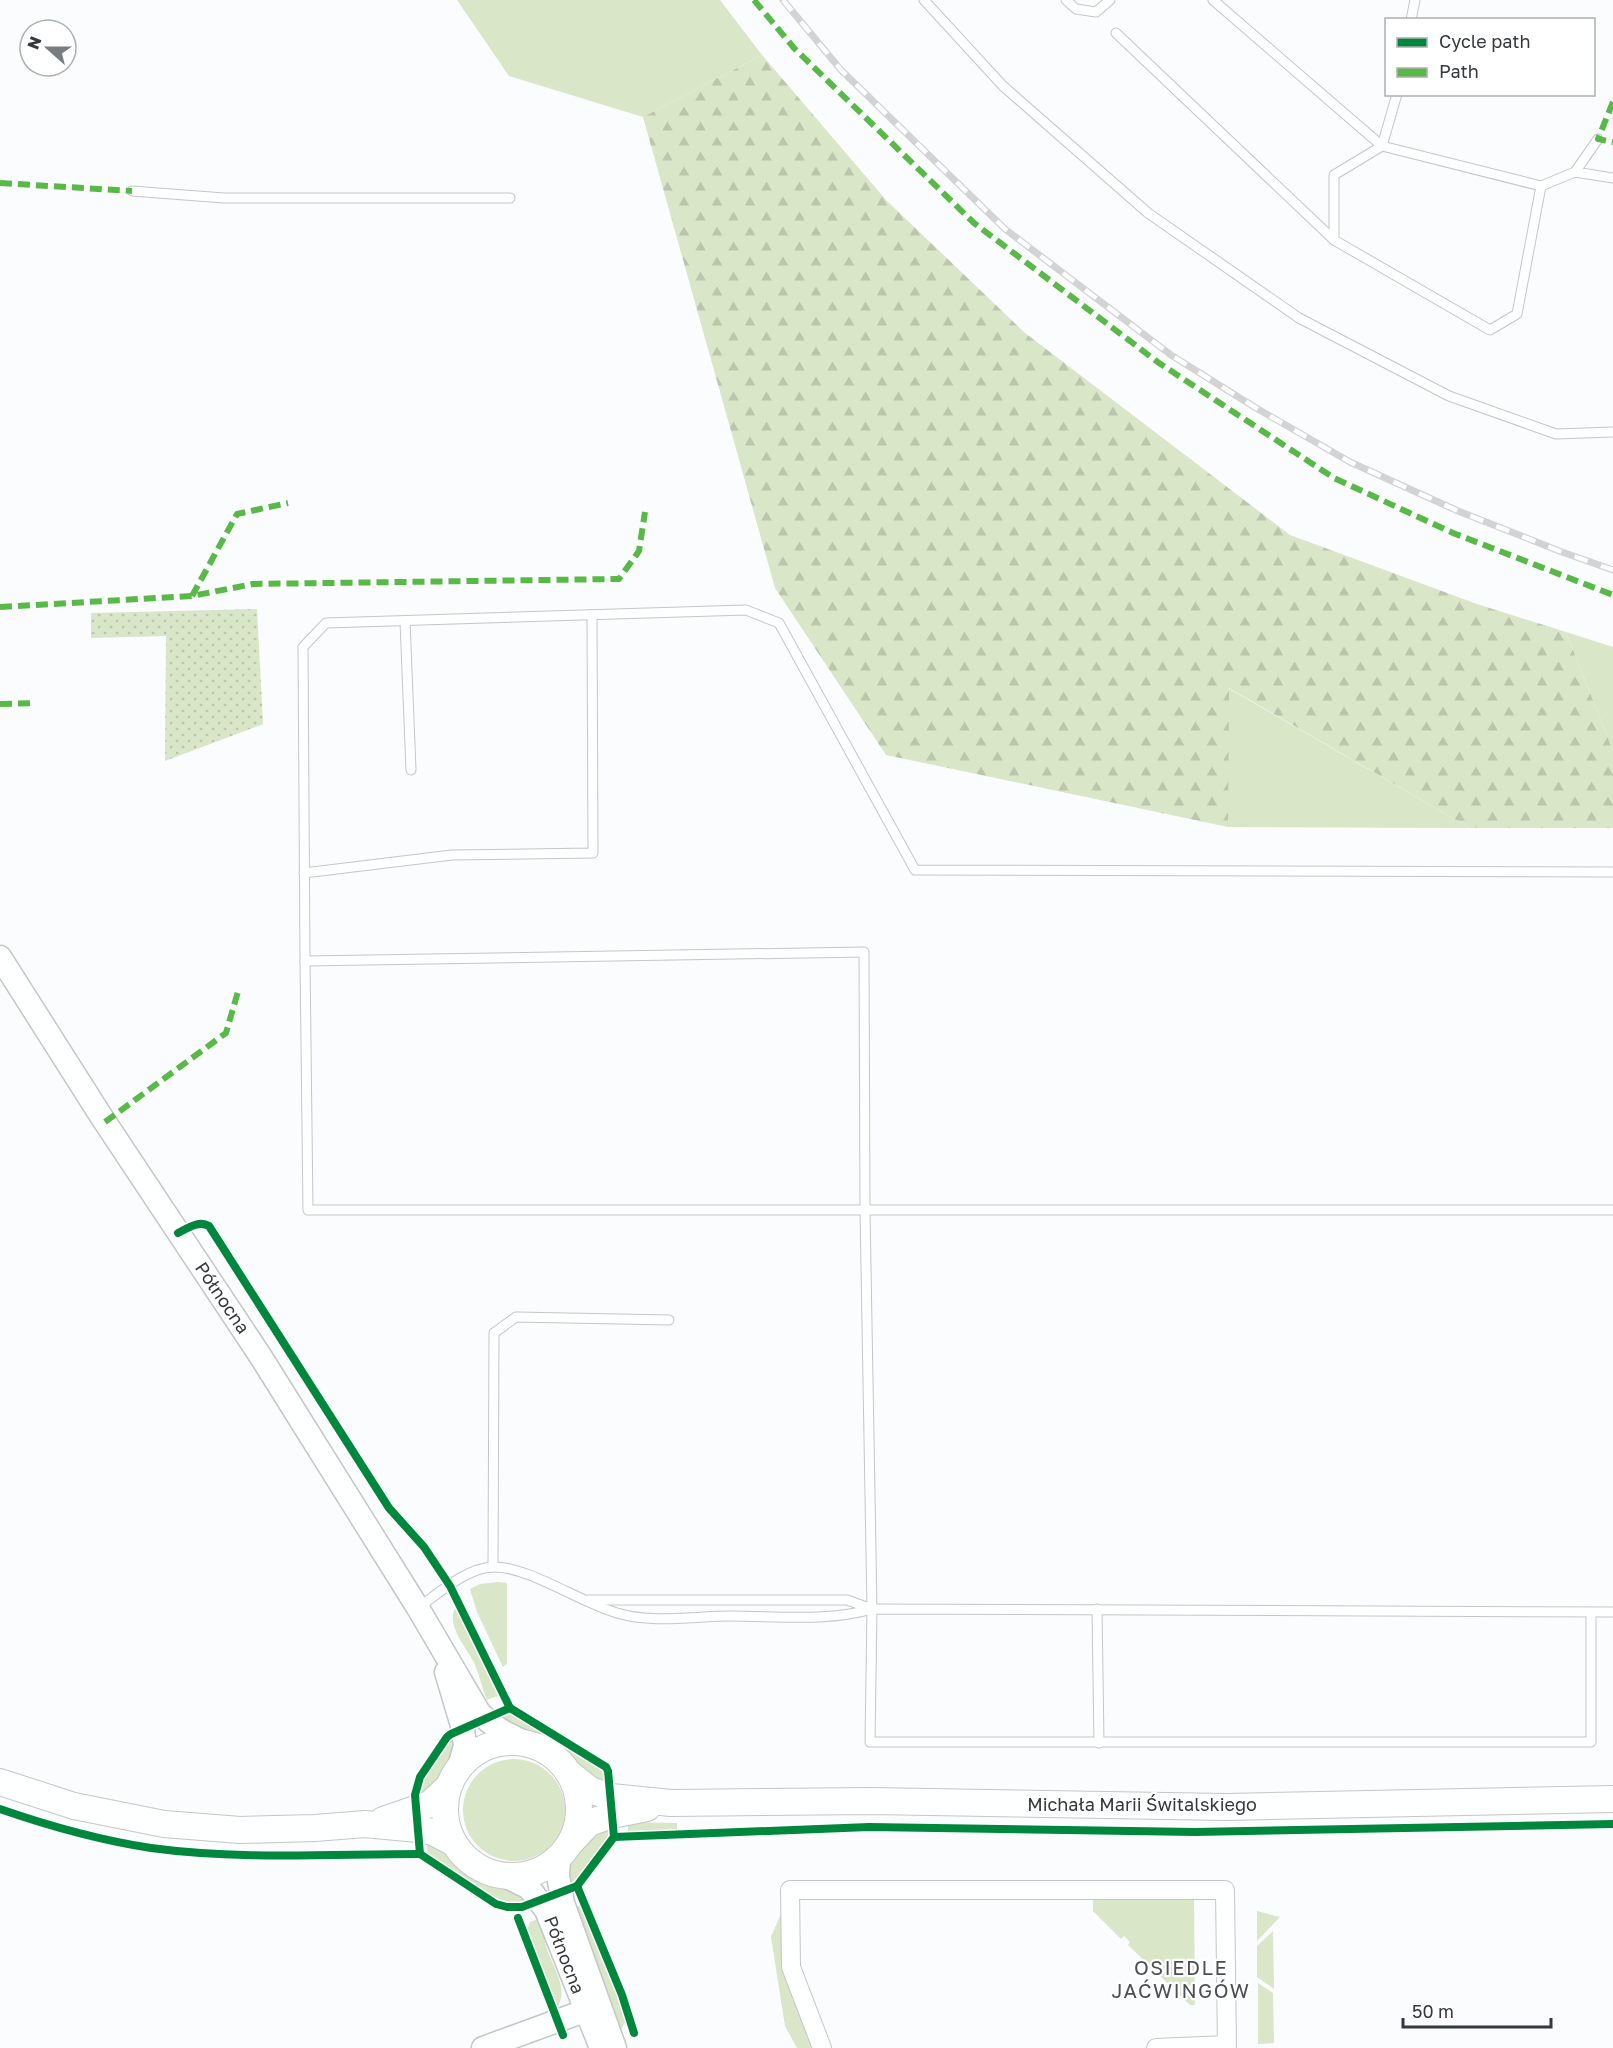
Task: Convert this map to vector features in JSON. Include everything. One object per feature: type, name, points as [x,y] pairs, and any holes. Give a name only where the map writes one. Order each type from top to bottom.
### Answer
[{"type":"main road","points":[[0,1782],[74,1806],[164,1824],[240,1830],[315,1828],[365,1824],[407,1813],[430,1804],[471,1756],[488,1746],[507,1742],[527,1743],[554,1756],[570,1774],[576,1787],[579,1807],[578,1825],[565,1850],[535,1873],[507,1877],[489,1873],[472,1864],[454,1843],[446,1826],[445,1806],[453,1778]]},
{"type":"main road","name":"Michała Marii Świtalskiego","points":[[570,1774],[590,1790],[611,1797],[671,1803],[871,1801],[1226,1806],[1613,1799]]},
{"type":"main road","name":"Michała Marii Świtalskiego","points":[[565,1850],[589,1823],[612,1815],[671,1803]]},
{"type":"main road","points":[[365,1824],[425,1830],[454,1843]]},
{"type":"street","name":"Północna","points":[[0,957],[100,1116],[261,1357],[485,1719],[499,1730],[527,1743]]},
{"type":"street","name":"Północna","points":[[438,1644],[463,1729],[465,1746],[453,1778]]},
{"type":"street","name":"Północna","points":[[565,1850],[558,1876],[563,1903],[593,2008],[601,2048]]},
{"type":"street","name":"Północna","points":[[507,1877],[529,1887],[541,1901],[615,2048]]},
{"type":"street","points":[[822,2048],[791,1966],[790,1890],[1225,1890],[1227,2047],[1156,2048]]},
{"type":"street","points":[[483,2048],[593,2008]]},
{"type":"lane","points":[[924,0],[1003,86],[1148,213],[1299,318],[1449,396],[1556,434],[1613,432]]},
{"type":"lane","points":[[1066,0],[1076,9],[1096,12],[1110,0]]},
{"type":"lane","points":[[1213,0],[1382,146],[1541,186],[1575,171],[1598,139]]},
{"type":"lane","points":[[1411,18],[1415,0]]},
{"type":"lane","points":[[1116,33],[1335,240],[1490,330],[1517,314],[1541,186]]},
{"type":"lane","points":[[1335,240],[1334,175],[1382,146],[1397,96]]},
{"type":"lane","points":[[1575,171],[1613,178]]},
{"type":"lane","points":[[132,191],[224,198],[510,198]]},
{"type":"lane","points":[[1613,873],[915,870],[779,623],[746,610],[326,623],[303,647],[308,1210],[1613,1210]]},
{"type":"lane","points":[[304,873],[452,855],[593,853],[592,615]]},
{"type":"lane","points":[[405,621],[411,770]]},
{"type":"lane","points":[[305,961],[864,952],[865,1210],[872,1609],[870,1742],[1592,1742],[1591,1613]]},
{"type":"lane","points":[[493,1567],[494,1333],[516,1317],[669,1320]]},
{"type":"lane","points":[[418,1608],[474,1571],[493,1567],[518,1571],[615,1613],[642,1619],[848,1616],[872,1609],[1613,1612]]},
{"type":"lane","points":[[583,1600],[847,1600],[872,1609]]},
{"type":"lane","points":[[1096,1609],[1099,1743]]},
{"type":"green space","points":[[457,0],[720,0],[762,55],[643,117],[509,76]]},
{"type":"green space","points":[[762,55],[886,200],[1025,333],[1290,535],[1477,604],[1566,632],[1613,751],[1613,828],[1470,828],[1229,688],[1228,827],[886,755],[775,588],[643,117]]},
{"type":"green space","points":[[257,609],[263,724],[165,761],[166,636],[91,638],[91,613]]},
{"type":"green space","points":[[1566,632],[1613,647],[1613,751]]},
{"type":"green space","points":[[1228,688],[1470,828],[1228,827]]},
{"type":"green space","points":[[507,1583],[507,1663],[503,1667],[477,1612],[470,1589],[480,1584]]},
{"type":"green space","points":[[457,1605],[500,1695],[487,1700],[475,1665],[455,1628],[453,1612]]},
{"type":"green space","points":[[510,1712],[602,1767],[605,1785],[581,1773],[571,1759],[555,1745],[498,1718]]},
{"type":"green space","points":[[454,1734],[448,1772],[420,1797],[421,1781]]},
{"type":"green space","points":[[514,1759],[533,1763],[550,1774],[561,1791],[565,1810],[561,1829],[550,1846],[533,1857],[514,1861],[495,1857],[478,1846],[467,1829],[463,1810],[467,1791],[478,1774],[495,1763]]},
{"type":"green space","points":[[628,1822],[677,1823],[677,1830],[628,1832]]},
{"type":"green space","points":[[608,1825],[609,1832],[606,1840],[576,1880],[567,1886],[570,1863],[577,1848],[588,1837]]},
{"type":"green space","points":[[425,1837],[446,1847],[477,1876],[509,1884],[527,1901],[511,1902],[500,1899],[467,1881],[428,1854]]},
{"type":"green space","points":[[1093,1899],[1194,1899],[1195,2005],[1190,2005],[1128,1945],[1130,1942],[1124,1936],[1121,1939],[1093,1911]]},
{"type":"green space","points":[[786,1902],[790,1947],[818,2048],[797,2048],[785,2026],[771,1937]]},
{"type":"green space","points":[[573,1906],[584,1908],[626,2020],[621,2030]]},
{"type":"green space","points":[[1257,1911],[1280,1917],[1257,1941]]},
{"type":"green space","points":[[541,1918],[547,1948],[561,1987],[562,1994],[557,2008],[527,1930],[530,1922]]},
{"type":"green space","points":[[1273,1931],[1274,1989],[1257,1977],[1257,1946]]},
{"type":"green space","points":[[1258,1983],[1273,1993],[1274,2043],[1258,2044]]},
{"type":"railway","points":[[783,0],[841,70],[1005,229],[1171,355],[1256,408],[1350,462],[1458,511],[1613,570]]},
{"type":"marked path","points":[[754,0],[794,48],[974,223],[1159,363],[1334,478],[1453,533],[1613,595]]},
{"type":"marked path","points":[[1613,102],[1598,139],[1613,142]]},
{"type":"marked path","points":[[0,183],[132,191]]},
{"type":"marked path","points":[[192,596],[237,514],[288,503]]},
{"type":"marked path","points":[[0,607],[192,596],[253,584],[619,579],[639,551],[645,512]]},
{"type":"marked path","points":[[0,704],[35,703]]},
{"type":"marked path","points":[[105,1122],[226,1033],[239,988]]},
{"type":"cycle path","points":[[178,1233],[197,1224],[209,1226],[389,1508],[424,1547],[450,1586],[510,1708]]},
{"type":"cycle path","points":[[510,1708],[606,1767],[614,1837],[577,1886],[522,1907],[496,1904],[420,1854],[415,1795],[420,1777],[447,1737],[510,1708]]},
{"type":"cycle path","points":[[0,1809],[93,1837],[184,1852],[251,1855],[420,1854]]},
{"type":"cycle path","points":[[614,1837],[869,1827],[1195,1832],[1613,1824]]},
{"type":"cycle path","points":[[577,1886],[622,1995],[634,2033]]},
{"type":"cycle path","points":[[518,1918],[563,2035]]},
{"type":"district","name":"OSIEDLE JAĆWINGÓW","points":[[1181,1980]]}]
